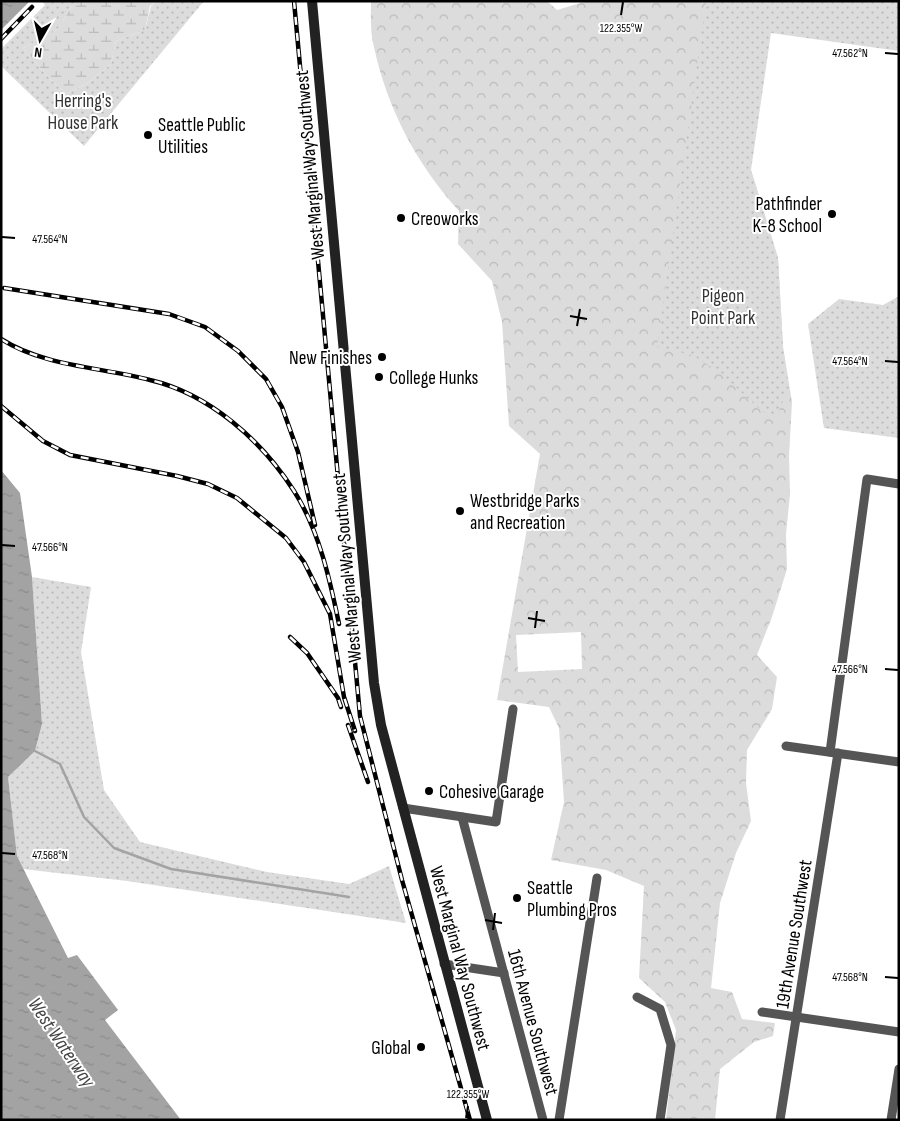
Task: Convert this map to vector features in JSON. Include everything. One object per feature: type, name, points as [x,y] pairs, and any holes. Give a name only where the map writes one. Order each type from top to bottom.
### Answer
[{"type":"main road","name":"West Marginal Way Southwest","points":[[312,1],[373,673],[381,725],[487,1120]]},
{"type":"street","name":"19th Avenue Southwest","points":[[780,1120],[797,1016],[834,753],[867,479],[899,484]]},
{"type":"street","points":[[403,808],[496,822],[513,709]]},
{"type":"street","points":[[786,746],[899,762]]},
{"type":"street","name":"16th Avenue Southwest","points":[[462,817],[543,1120]]},
{"type":"street","points":[[559,1120],[597,878]]},
{"type":"street","points":[[444,964],[504,973]]},
{"type":"street","points":[[637,998],[660,1009],[671,1046],[660,1120]]},
{"type":"street","points":[[762,1012],[899,1032]]},
{"type":"street","points":[[891,1120],[899,1070]]},
{"type":"green space","name":"Herring's House Park","points":[[42,1],[75,1],[57,30],[23,48],[66,94],[88,83],[111,64],[116,41],[145,30],[151,6],[156,2],[204,1],[84,146],[1,66],[1,49],[45,5]]},
{"type":"green space","points":[[75,1],[158,1],[150,6],[145,30],[116,41],[111,64],[88,83],[66,94],[23,48],[57,30]]},
{"type":"green space","points":[[371,1],[547,1],[557,10],[587,1],[720,1],[751,170],[778,258],[783,347],[792,402],[789,456],[790,494],[786,534],[787,569],[772,617],[757,655],[777,677],[772,709],[747,750],[746,783],[751,821],[736,853],[720,903],[711,988],[732,992],[742,1019],[775,1023],[773,1036],[754,1042],[720,1069],[715,1120],[666,1120],[676,1030],[665,1002],[639,978],[644,886],[606,870],[551,860],[564,802],[559,728],[549,707],[497,700],[540,454],[509,426],[502,322],[492,281],[458,244],[459,211],[430,175],[417,155],[396,114],[387,92],[373,42]],"holes":[[[581,632],[582,669],[518,672],[516,635]]]},
{"type":"green space","name":"Pigeon Point Park","points":[[706,1],[899,1],[899,51],[771,33],[751,170],[778,258],[783,347],[789,387],[774,422],[718,371],[692,355],[657,347]]},
{"type":"green space","points":[[899,296],[899,438],[824,428],[808,324],[839,299],[883,305]]},
{"type":"green space","points":[[32,577],[91,587],[81,652],[104,790],[140,842],[267,872],[349,884],[389,866],[406,923],[127,881],[23,869],[17,856],[8,777],[35,751],[42,724]]},
{"type":"water","points":[[1,1],[30,1],[1,30]]},
{"type":"water","name":"West Waterway","points":[[1,470],[20,493],[32,577],[42,724],[35,751],[8,777],[17,856],[68,958],[77,955],[118,1010],[105,1020],[181,1120],[1,1120]]},
{"type":"waterway","points":[[35,751],[60,764],[84,817],[114,848],[171,869],[349,897]]},
{"type":"railway","points":[[294,1],[360,716],[402,880],[470,1120]]},
{"type":"railway","points":[[1,39],[32,7]]},
{"type":"railway","points":[[4,288],[169,314],[205,327],[238,351],[266,379],[282,407],[298,452],[315,525]]},
{"type":"railway","points":[[1,339],[18,348],[55,361],[150,380],[172,387],[193,396],[232,422],[250,438],[281,472],[303,506],[317,539],[332,590],[339,624]]},
{"type":"railway","points":[[1,406],[43,441],[70,455],[208,484],[237,498],[286,538],[304,562],[330,614],[344,697],[355,731]]},
{"type":"railway","points":[[290,637],[307,653],[338,698],[341,707]]},
{"type":"railway","points":[[348,725],[368,782]]},
{"type":"place","name":"Seattle Public Utilities","points":[[148,135]]},
{"type":"place","name":"Pathfinder K-8 School","points":[[832,214]]},
{"type":"place","name":"Creoworks","points":[[401,218]]},
{"type":"place","name":"New Finishes","points":[[382,357]]},
{"type":"place","name":"College Hunks","points":[[379,377]]},
{"type":"place","name":"Westbridge Parks and Recreation","points":[[460,511]]},
{"type":"place","name":"Cohesive Garage","points":[[429,791]]},
{"type":"place","name":"Seattle Plumbing Pros","points":[[517,898]]},
{"type":"place","name":"Global","points":[[421,1047]]}]
